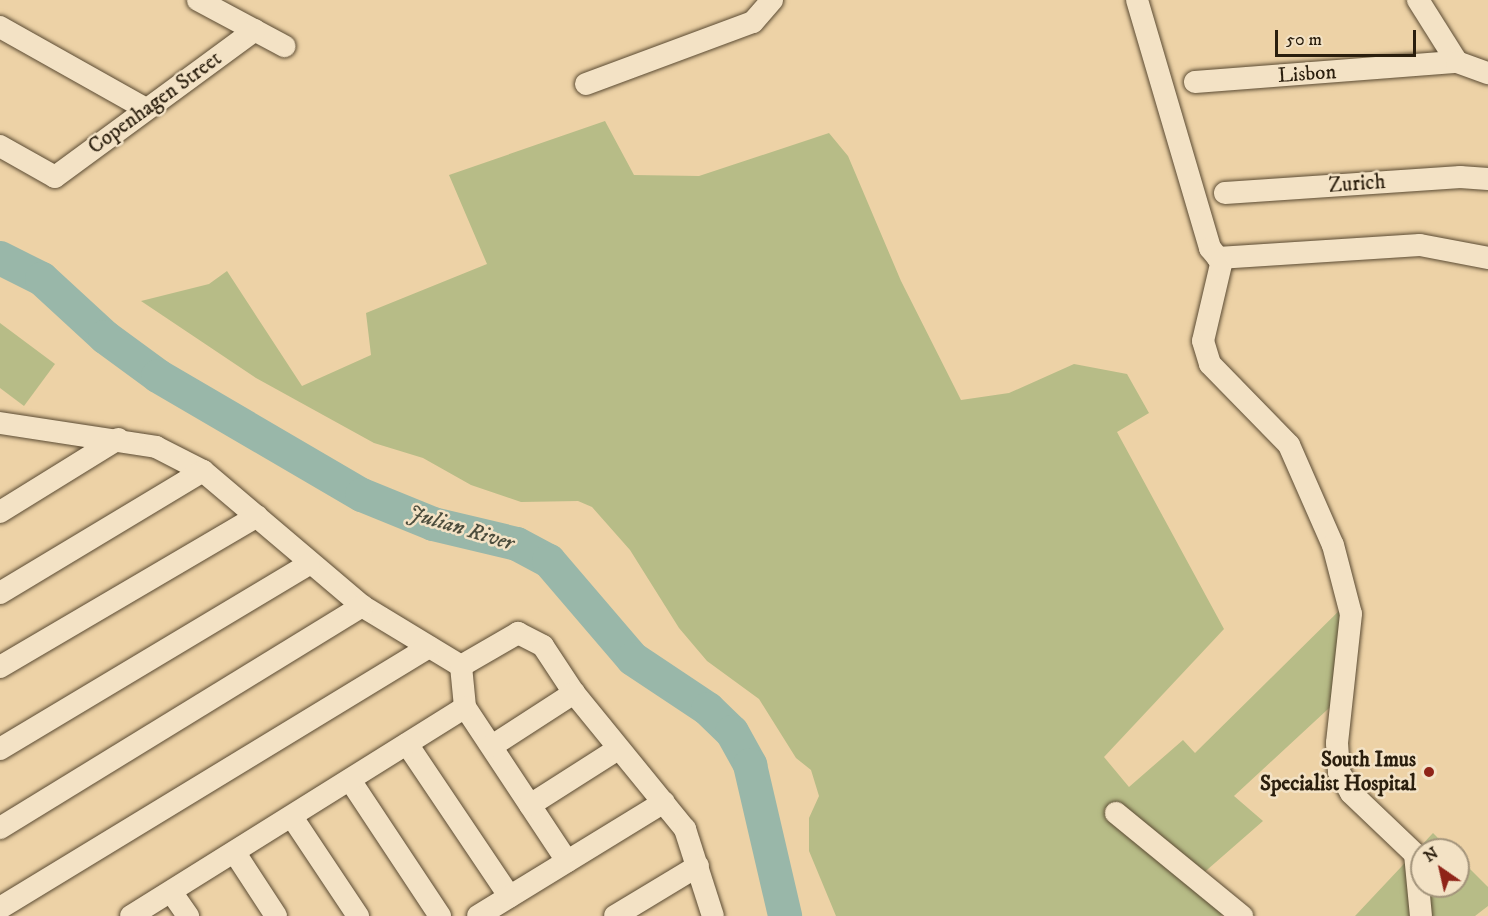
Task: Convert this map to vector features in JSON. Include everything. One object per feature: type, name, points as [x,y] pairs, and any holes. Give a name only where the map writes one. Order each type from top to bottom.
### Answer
[{"type":"street","points":[[198,0],[284,46]]},
{"type":"street","points":[[586,84],[753,22],[772,0]]},
{"type":"street","points":[[1137,0],[1210,248],[1222,260],[1420,245],[1488,258]]},
{"type":"street","points":[[1418,0],[1457,62]]},
{"type":"street","points":[[0,27],[146,109]]},
{"type":"street","name":"Copenhagen Street","points":[[0,146],[56,177],[255,30]]},
{"type":"street","name":"Lisbon","points":[[1195,82],[1457,62],[1488,73]]},
{"type":"street","name":"Zurich","points":[[1225,193],[1460,177],[1488,179]]},
{"type":"street","points":[[1222,260],[1203,341],[1210,364],[1289,445],[1333,545],[1351,614],[1337,743],[1339,772],[1351,794],[1415,854],[1421,916]]},
{"type":"street","points":[[0,423],[118,439],[156,447],[202,471],[257,516],[309,564],[362,606],[460,666]]},
{"type":"street","points":[[0,512],[118,439]]},
{"type":"street","points":[[0,593],[202,471]]},
{"type":"street","points":[[0,667],[257,516]]},
{"type":"street","points":[[0,750],[309,564]]},
{"type":"street","points":[[0,828],[362,606]]},
{"type":"street","points":[[460,666],[524,633],[543,646],[574,693],[685,829],[713,916]]},
{"type":"street","points":[[0,908],[429,647]]},
{"type":"street","points":[[460,666],[465,707],[567,861]]},
{"type":"street","points":[[492,746],[574,693]]},
{"type":"street","points":[[131,916],[465,707]]},
{"type":"street","points":[[407,744],[510,897]]},
{"type":"street","points":[[530,805],[618,749]]},
{"type":"street","points":[[350,780],[440,916]]},
{"type":"street","points":[[478,916],[664,802]]},
{"type":"street","points":[[1116,813],[1242,916]]},
{"type":"street","points":[[292,817],[358,916]]},
{"type":"street","points":[[235,853],[276,916]]},
{"type":"street","points":[[615,916],[698,866]]},
{"type":"street","points":[[172,892],[188,916]]},
{"type":"green space","points":[[605,121],[634,175],[699,176],[829,133],[848,156],[901,281],[961,400],[1009,393],[1074,364],[1127,374],[1149,413],[1117,432],[1224,629],[1104,757],[1129,787],[1183,740],[1195,753],[1356,594],[1354,685],[1234,796],[1263,821],[1200,876],[1111,803],[1104,810],[1226,912],[1220,916],[836,916],[809,851],[809,818],[819,796],[811,770],[796,758],[759,699],[707,661],[679,628],[630,550],[592,507],[578,501],[521,502],[471,485],[423,458],[374,443],[256,378],[141,301],[209,284],[227,271],[302,386],[371,355],[366,313],[487,264],[449,175]]},
{"type":"green space","points":[[0,323],[55,364],[24,406],[0,388]]},
{"type":"green space","points":[[1433,833],[1438,838],[1428,838]]},
{"type":"green space","points":[[1410,857],[1410,898],[1470,898],[1470,869],[1488,887],[1488,906],[1475,916],[1355,916]]},
{"type":"waterway","name":"Julian River","points":[[0,258],[42,279],[105,337],[158,376],[362,495],[433,524],[517,544],[549,561],[633,659],[708,709],[732,732],[750,765],[785,916]]},
{"type":"place","name":"South Imus Specialist Hospital","points":[[1429,772]]}]
